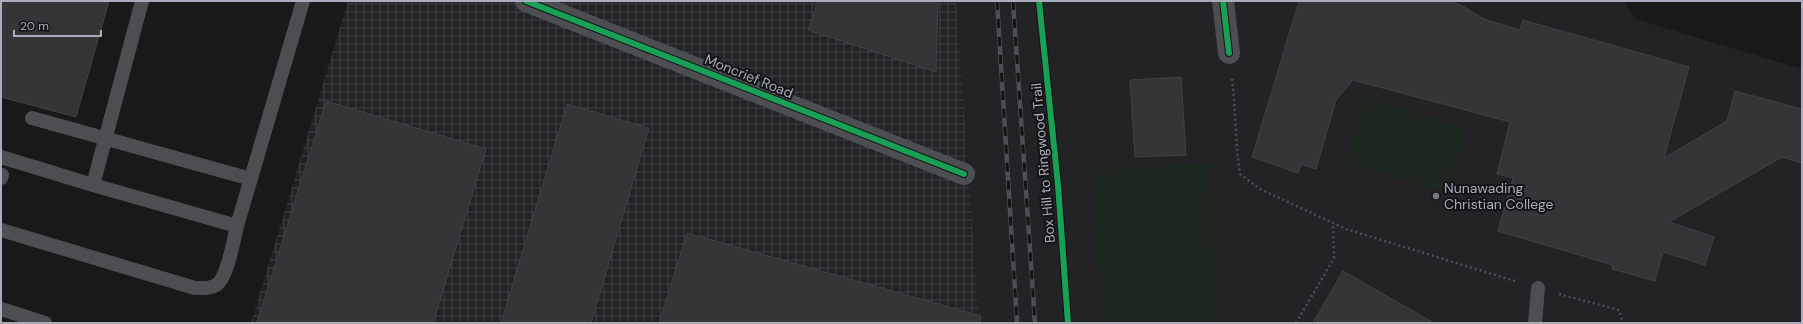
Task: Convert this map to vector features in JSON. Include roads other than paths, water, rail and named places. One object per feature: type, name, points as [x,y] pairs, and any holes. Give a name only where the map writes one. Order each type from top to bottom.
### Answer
[{"type":"street","name":"Moncrief Road","points":[[526,1],[964,174]]},
{"type":"street","points":[[1223,1],[1229,53]]},
{"type":"lane","points":[[93,185],[142,1]]},
{"type":"lane","points":[[1,230],[195,288],[217,285],[223,277],[303,1]]},
{"type":"lane","points":[[32,118],[251,179]]},
{"type":"lane","points":[[1,157],[237,226]]},
{"type":"lane","points":[[1535,323],[1538,288]]},
{"type":"lane","points":[[1,309],[45,323]]},
{"type":"railway","points":[[997,1],[1017,323]]},
{"type":"railway","points":[[1013,1],[1035,323]]},
{"type":"place","name":"Nunawading Christian College","points":[[1436,196]]}]
